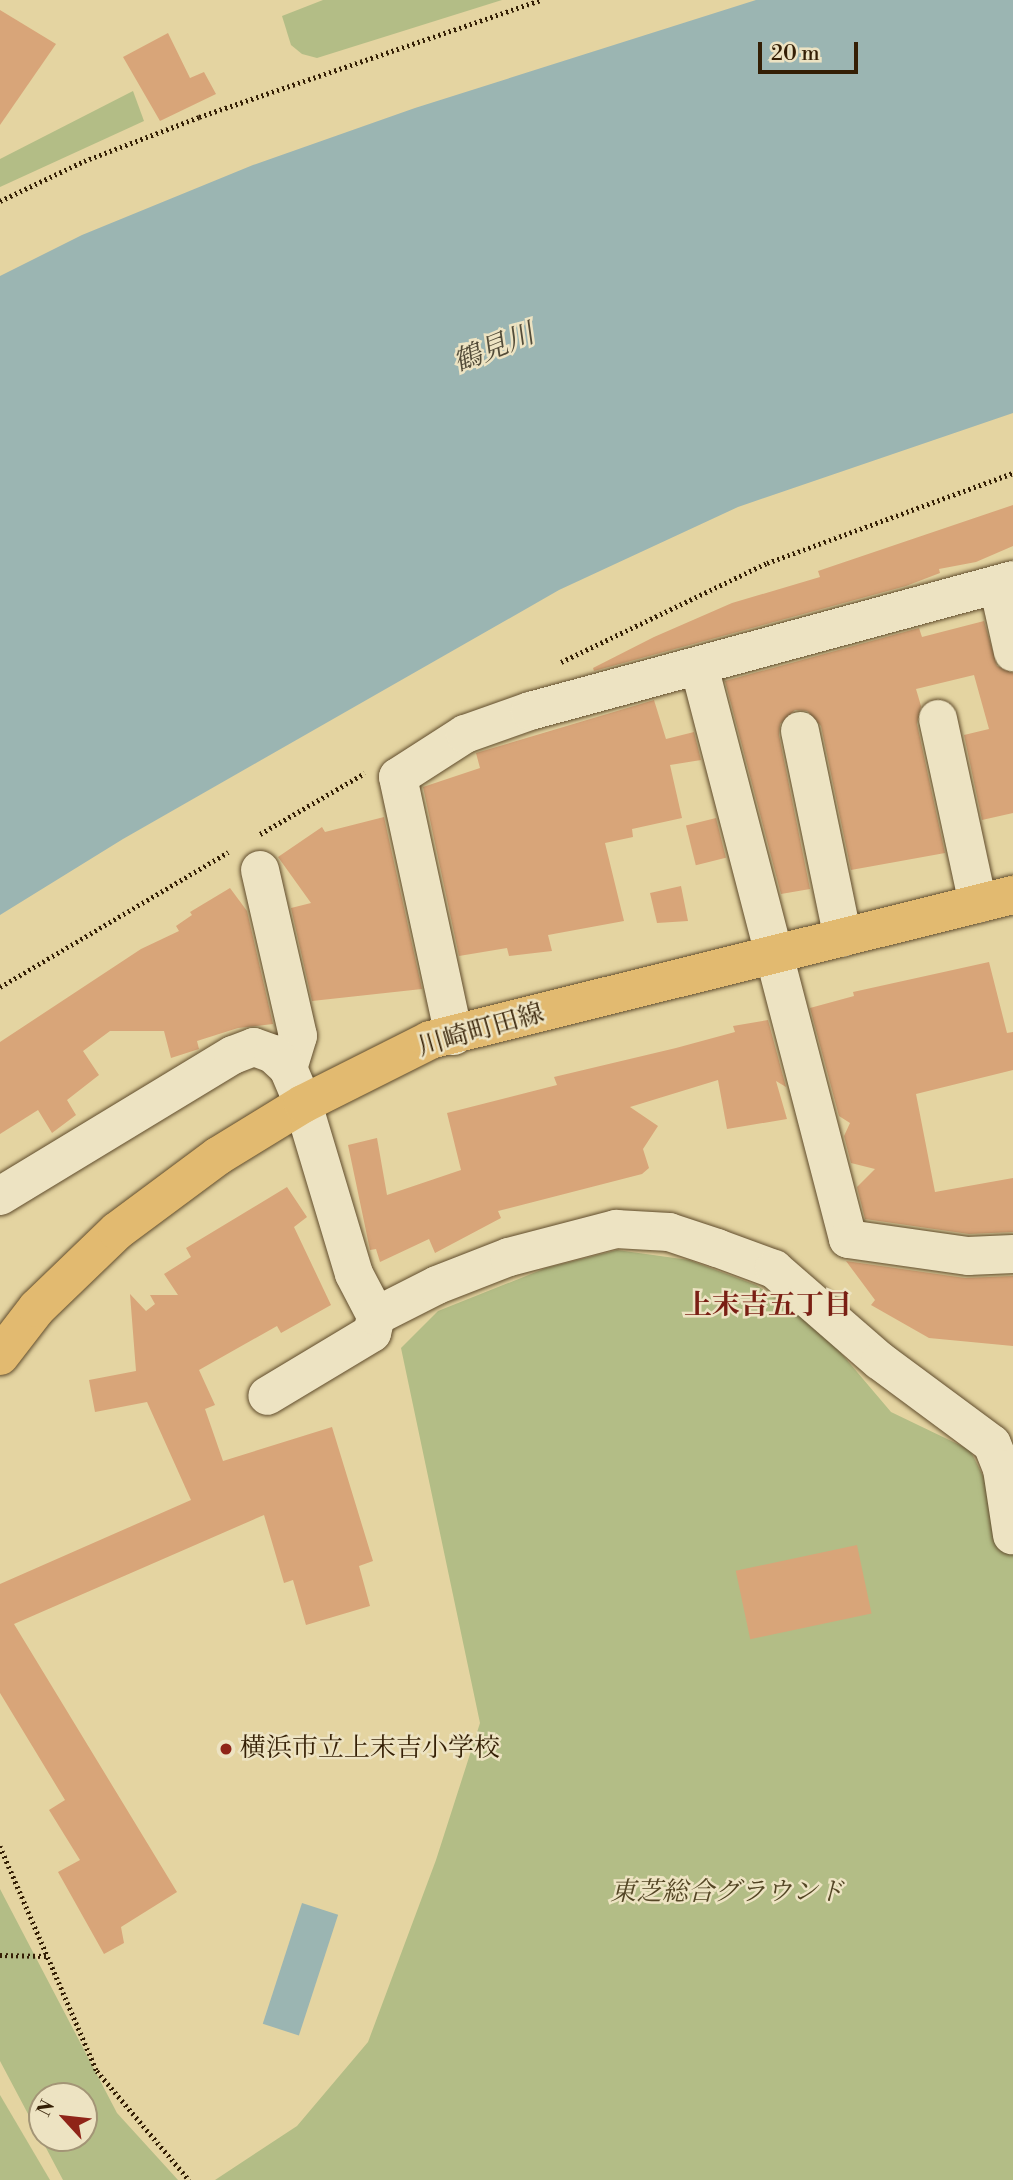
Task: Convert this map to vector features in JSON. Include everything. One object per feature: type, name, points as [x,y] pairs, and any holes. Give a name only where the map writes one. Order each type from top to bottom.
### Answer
[{"type":"main road","name":"川崎町田線","points":[[0,1356],[37,1307],[117,1231],[218,1156],[303,1104],[430,1041],[995,899]]},
{"type":"street","points":[[454,1036],[398,777],[465,734],[587,693],[699,666],[1005,582],[1013,652]]},
{"type":"street","points":[[699,666],[772,956],[849,1239],[968,1256],[1013,1254]]},
{"type":"street","points":[[938,719],[995,899]]},
{"type":"street","points":[[800,731],[843,938]]},
{"type":"street","points":[[260,870],[298,1036],[288,1068]]},
{"type":"street","points":[[0,1196],[233,1055],[254,1047],[273,1054],[288,1068],[303,1104],[354,1274],[376,1316],[372,1333],[267,1396]]},
{"type":"street","points":[[376,1316],[437,1285],[509,1257],[616,1229],[668,1232],[717,1248],[774,1269],[880,1361],[992,1444],[1002,1469],[1012,1535]]},
{"type":"path","points":[[0,201],[84,161],[199,117],[540,0]]},
{"type":"path","points":[[0,1846],[97,2071],[189,2180]]},
{"type":"path","points":[[0,1955],[46,1956]]},
{"type":"green space","points":[[323,0],[502,0],[317,58],[302,54],[291,45],[282,16]]},
{"type":"green space","points":[[133,91],[144,121],[0,187],[0,159]]},
{"type":"green space","name":"東芝総合グラウンド","points":[[617,1250],[689,1260],[756,1285],[818,1326],[891,1412],[970,1450],[1013,1536],[1013,2180],[215,2180],[297,2126],[368,2042],[436,1860],[480,1723],[401,1348],[438,1311],[546,1268]]},
{"type":"green space","points":[[0,1889],[117,2113],[178,2180],[63,2180],[48,2152],[98,2152],[98,2082],[28,2082],[28,2114],[0,2061]]},
{"type":"green space","points":[[0,2095],[28,2143],[28,2152],[34,2152],[50,2180],[0,2180]]},
{"type":"water","name":"鶴見川","points":[[756,0],[1013,0],[1013,413],[738,507],[559,590],[123,839],[0,915],[0,276],[82,235],[253,165],[415,108]]},
{"type":"water","points":[[302,1903],[338,1915],[299,2036],[263,2024]]},
{"type":"building","points":[[0,10],[56,44],[0,125]]},
{"type":"building","points":[[168,33],[190,78],[204,72],[216,94],[160,121],[123,57]]},
{"type":"building","points":[[1013,505],[1013,546],[976,562],[939,569],[940,573],[906,586],[594,671],[593,668],[654,637],[732,603],[820,577],[818,571]]},
{"type":"building","points":[[984,621],[997,666],[1013,673],[1013,813],[982,820],[964,735],[989,729],[974,675],[916,689],[921,706],[917,724],[945,853],[851,870],[821,726],[807,711],[795,710],[780,724],[779,735],[810,889],[781,894],[725,681],[919,628],[922,637]]},
{"type":"building","points":[[654,700],[666,739],[694,732],[701,760],[670,765],[682,818],[632,829],[633,837],[605,843],[624,921],[548,935],[552,951],[509,956],[507,948],[459,956],[423,787],[480,768],[476,753]]},
{"type":"building","points":[[384,817],[422,989],[312,1001],[291,908],[311,903],[278,857],[322,827],[325,832]]},
{"type":"building","points":[[716,818],[726,858],[696,865],[686,825]]},
{"type":"building","points":[[681,886],[688,921],[657,923],[650,893]]},
{"type":"building","points":[[230,888],[247,911],[273,1024],[238,1028],[197,1041],[199,1049],[171,1058],[164,1031],[110,1031],[83,1051],[99,1075],[67,1100],[76,1115],[52,1133],[38,1110],[0,1134],[0,1042],[141,949],[179,931],[176,926],[192,915],[190,912]]},
{"type":"building","points":[[989,962],[1007,1033],[1013,1032],[1013,1070],[916,1094],[935,1192],[1013,1178],[1013,1232],[969,1234],[865,1219],[857,1187],[875,1169],[851,1163],[844,1136],[850,1123],[839,1116],[810,1008],[854,996],[853,992]]},
{"type":"building","points":[[768,1020],[786,1087],[776,1081],[787,1119],[727,1129],[718,1080],[630,1107],[658,1126],[643,1149],[649,1168],[642,1174],[498,1211],[501,1218],[435,1253],[429,1239],[380,1262],[376,1249],[370,1250],[348,1145],[377,1138],[387,1195],[461,1170],[447,1113],[557,1085],[554,1077],[676,1048],[735,1032],[733,1026]]},
{"type":"building","points":[[287,1187],[307,1217],[294,1227],[331,1305],[281,1333],[277,1326],[199,1370],[215,1405],[205,1409],[223,1461],[332,1427],[373,1561],[359,1566],[370,1606],[306,1625],[293,1580],[284,1583],[264,1515],[14,1624],[177,1892],[121,1927],[124,1943],[104,1954],[58,1872],[80,1860],[49,1810],[65,1800],[0,1693],[0,1584],[191,1500],[147,1402],[95,1412],[89,1380],[136,1371],[130,1294],[146,1311],[155,1304],[150,1295],[178,1295],[164,1274],[191,1257],[186,1248]]},
{"type":"building","points":[[846,1261],[965,1278],[1013,1276],[1013,1346],[929,1338],[871,1305],[875,1300]]},
{"type":"building","points":[[857,1545],[872,1613],[750,1639],[736,1571]]},
{"type":"place","name":"横浜市立上末吉小学校","points":[[226,1749]]},
{"type":"district","name":"上末吉五丁目","points":[[768,1306]]}]
